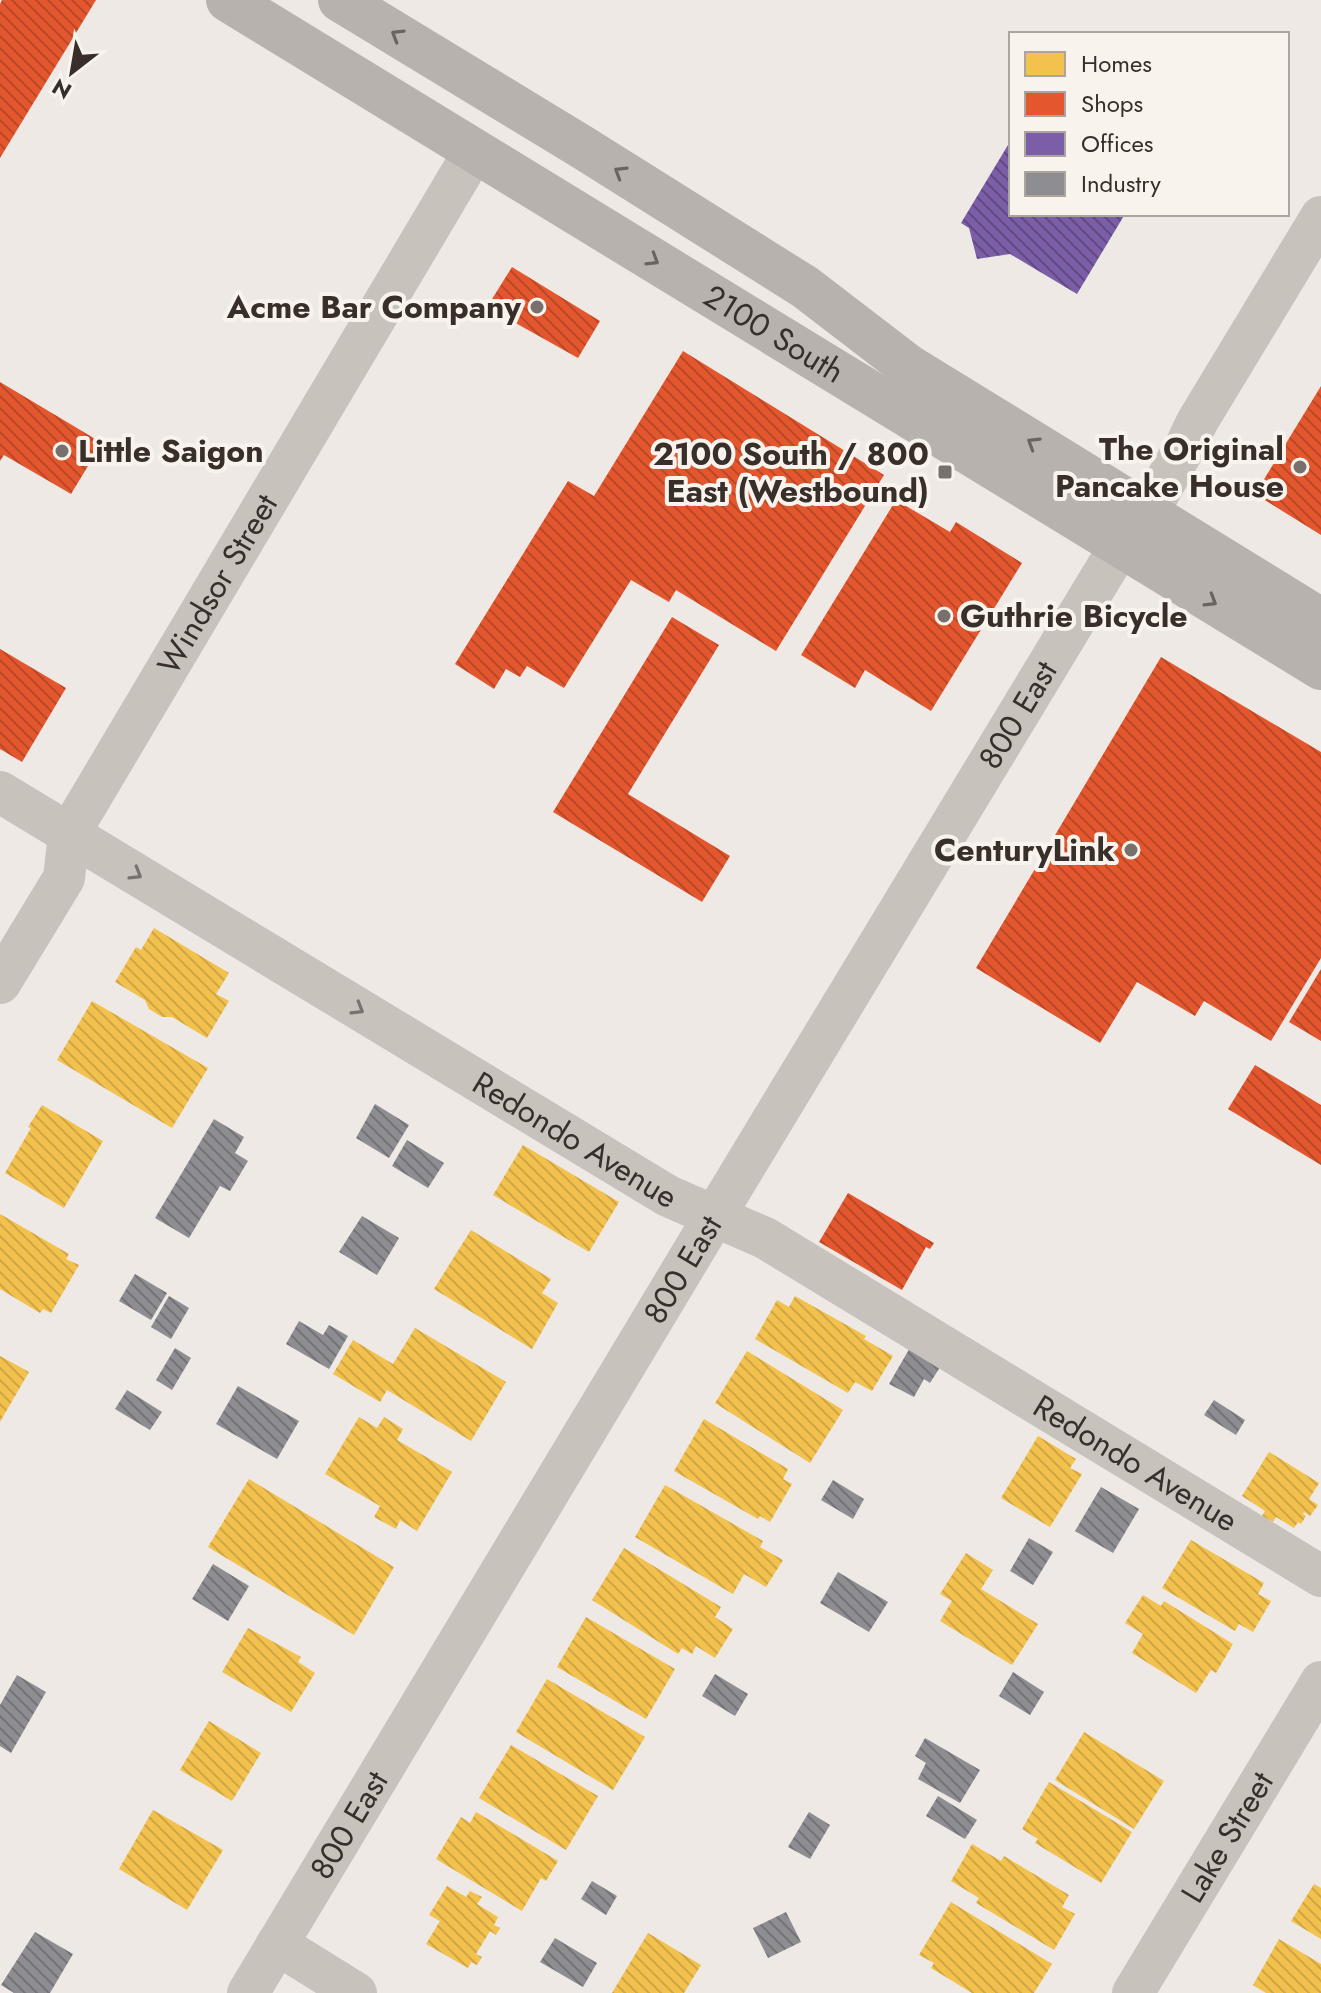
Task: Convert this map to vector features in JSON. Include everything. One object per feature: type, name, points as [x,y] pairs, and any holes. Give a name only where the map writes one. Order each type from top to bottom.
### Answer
[{"type":"main road","name":"2100 South","points":[[228,0],[475,150],[1133,530],[1321,620]]},
{"type":"main road","points":[[278,0],[454,104],[471,107],[504,100]]},
{"type":"main road","name":"2100 South","points":[[340,0],[805,287],[1321,668]]},
{"type":"main road","points":[[475,150],[480,145],[493,142],[521,146],[757,290],[783,295],[805,287]]},
{"type":"street","name":"Windsor Street","points":[[0,983],[64,878],[69,834],[475,150]]},
{"type":"street","name":"800 East","points":[[248,1993],[714,1217],[1187,443],[1321,217]]},
{"type":"street","name":"Redondo Avenue","points":[[0,792],[668,1196],[765,1238],[1321,1576]]},
{"type":"street","name":"Lake Street","points":[[1133,1993],[1321,1682]]},
{"type":"street","points":[[277,1944],[356,1993]]},
{"type":"building: Homes","points":[[154,928],[229,973],[216,994],[229,1001],[207,1038],[172,1017],[162,1017],[149,1009],[145,1000],[115,982],[136,947],[141,950]]},
{"type":"building: Homes","points":[[92,1001],[208,1068],[172,1128],[57,1060]]},
{"type":"building: Homes","points":[[42,1105],[103,1141],[64,1208],[5,1173]]},
{"type":"building: Homes","points":[[523,1145],[619,1202],[589,1252],[493,1195]]},
{"type":"building: Homes","points":[[0,1214],[69,1254],[66,1259],[79,1265],[51,1313],[43,1309],[40,1313],[0,1289]]},
{"type":"building: Homes","points":[[471,1230],[551,1279],[542,1293],[558,1303],[532,1349],[434,1289]]},
{"type":"building: Homes","points":[[795,1296],[866,1336],[864,1339],[893,1356],[872,1391],[855,1382],[848,1393],[755,1339],[777,1300],[789,1307]]},
{"type":"building: Homes","points":[[415,1328],[506,1382],[471,1441],[387,1390],[380,1402],[333,1374],[353,1340],[393,1364]]},
{"type":"building: Homes","points":[[747,1351],[843,1410],[810,1463],[715,1403]]},
{"type":"building: Homes","points":[[0,1356],[29,1372],[0,1422]]},
{"type":"building: Homes","points":[[359,1417],[377,1428],[384,1417],[403,1429],[397,1440],[452,1472],[417,1531],[400,1520],[396,1529],[374,1517],[380,1506],[325,1474]]},
{"type":"building: Homes","points":[[704,1419],[788,1469],[783,1479],[792,1484],[770,1522],[760,1516],[758,1519],[674,1471]]},
{"type":"building: Homes","points":[[1038,1436],[1076,1459],[1070,1468],[1082,1474],[1050,1527],[1001,1498]]},
{"type":"building: Homes","points":[[1269,1452],[1319,1483],[1309,1499],[1318,1505],[1310,1516],[1304,1512],[1306,1516],[1301,1524],[1298,1522],[1294,1528],[1276,1517],[1273,1522],[1262,1516],[1265,1511],[1242,1496]]},
{"type":"building: Homes","points":[[249,1479],[394,1567],[354,1635],[208,1547]]},
{"type":"building: Homes","points":[[665,1485],[763,1541],[760,1547],[783,1560],[766,1587],[744,1574],[733,1594],[635,1537]]},
{"type":"building: Homes","points":[[1191,1540],[1264,1583],[1258,1594],[1271,1601],[1253,1632],[1239,1624],[1235,1631],[1162,1588]]},
{"type":"building: Homes","points":[[624,1548],[721,1607],[715,1617],[733,1629],[715,1658],[696,1646],[692,1654],[682,1648],[678,1654],[592,1600]]},
{"type":"building: Homes","points":[[966,1553],[993,1570],[981,1589],[1038,1624],[1012,1665],[940,1621],[952,1601],[940,1594]]},
{"type":"building: Homes","points":[[1143,1595],[1161,1606],[1164,1601],[1233,1644],[1216,1673],[1211,1670],[1196,1693],[1132,1653],[1143,1634],[1125,1623]]},
{"type":"building: Homes","points":[[586,1617],[675,1669],[646,1719],[557,1667]]},
{"type":"building: Homes","points":[[248,1628],[301,1657],[298,1662],[315,1673],[291,1712],[222,1672]]},
{"type":"building: Homes","points":[[547,1679],[645,1737],[613,1790],[516,1732]]},
{"type":"building: Homes","points":[[209,1721],[261,1753],[232,1801],[180,1770]]},
{"type":"building: Homes","points":[[1084,1732],[1164,1781],[1134,1829],[1055,1780]]},
{"type":"building: Homes","points":[[511,1745],[598,1796],[566,1850],[479,1798]]},
{"type":"building: Homes","points":[[1049,1782],[1132,1832],[1101,1883],[1035,1843],[1038,1839],[1022,1829]]},
{"type":"building: Homes","points":[[153,1810],[223,1850],[187,1910],[119,1869]]},
{"type":"building: Homes","points":[[476,1812],[558,1861],[546,1881],[541,1878],[522,1911],[436,1859],[461,1817],[470,1823]]},
{"type":"building: Homes","points":[[972,1844],[1001,1861],[1004,1856],[1069,1895],[1062,1907],[1075,1914],[1054,1950],[976,1903],[979,1898],[951,1881]]},
{"type":"building: Homes","points":[[1314,1884],[1321,1888],[1321,1939],[1291,1921]]},
{"type":"building: Homes","points":[[447,1886],[466,1897],[470,1891],[482,1897],[477,1904],[498,1917],[494,1925],[500,1928],[496,1935],[490,1931],[476,1954],[482,1957],[477,1965],[471,1962],[468,1968],[426,1944],[440,1921],[429,1915]]},
{"type":"building: Homes","points":[[951,1902],[1052,1964],[1034,1993],[972,1993],[931,1968],[934,1963],[919,1955]]},
{"type":"building: Homes","points":[[648,1933],[701,1965],[684,1993],[612,1993]]},
{"type":"building: Homes","points":[[1279,1939],[1321,1964],[1321,1993],[1266,1993],[1253,1985]]},
{"type":"building: Shops","points":[[2,0],[96,0],[0,158],[0,4]]},
{"type":"building: Shops","points":[[512,267],[600,321],[578,358],[487,307]]},
{"type":"building: Shops","points":[[683,351],[884,475],[776,651],[676,590],[669,602],[631,580],[564,688],[527,666],[520,677],[506,669],[494,689],[455,664],[568,481],[594,496]]},
{"type":"building: Shops","points":[[0,382],[102,443],[71,494],[4,455],[0,461]]},
{"type":"building: Shops","points":[[1321,386],[1321,535],[1255,494]]},
{"type":"building: Shops","points":[[896,500],[950,532],[956,522],[1022,563],[931,711],[865,670],[855,688],[801,655]]},
{"type":"building: Shops","points":[[672,617],[719,645],[628,794],[730,856],[702,902],[553,812]]},
{"type":"building: Shops","points":[[0,649],[66,688],[22,762],[0,749]]},
{"type":"building: Shops","name":"CenturyLink","points":[[1161,657],[1321,752],[1321,958],[1271,1041],[1204,1001],[1195,1016],[1137,982],[1100,1043],[976,968]]},
{"type":"building: Shops","points":[[1321,969],[1321,1041],[1289,1022]]},
{"type":"building: Shops","points":[[1255,1065],[1321,1105],[1321,1165],[1228,1109]]},
{"type":"building: Shops","points":[[848,1193],[934,1243],[930,1249],[926,1247],[902,1290],[819,1242]]},
{"type":"building: Offices","points":[[1009,143],[1009,216],[1124,216],[1077,294],[1010,254],[977,259],[969,228],[961,223]]},
{"type":"building: Industry","points":[[375,1104],[409,1125],[389,1158],[356,1138]]},
{"type":"building: Industry","points":[[214,1119],[244,1137],[235,1153],[248,1161],[230,1191],[220,1186],[189,1238],[155,1218]]},
{"type":"building: Industry","points":[[407,1140],[444,1163],[428,1188],[392,1166]]},
{"type":"building: Industry","points":[[362,1216],[399,1238],[377,1275],[339,1252]]},
{"type":"building: Industry","points":[[135,1274],[167,1293],[151,1320],[119,1301]]},
{"type":"building: Industry","points":[[169,1296],[189,1308],[171,1339],[151,1327]]},
{"type":"building: Industry","points":[[299,1321],[323,1335],[329,1325],[348,1336],[329,1369],[286,1344]]},
{"type":"building: Industry","points":[[911,1346],[942,1364],[930,1383],[924,1379],[914,1397],[889,1384]]},
{"type":"building: Industry","points":[[175,1348],[191,1358],[172,1390],[156,1380]]},
{"type":"building: Industry","points":[[238,1386],[299,1421],[277,1459],[216,1424]]},
{"type":"building: Industry","points":[[127,1390],[162,1412],[150,1430],[115,1409]]},
{"type":"building: Industry","points":[[1214,1400],[1245,1420],[1236,1435],[1204,1415]]},
{"type":"building: Industry","points":[[833,1480],[864,1499],[853,1519],[821,1500]]},
{"type":"building: Industry","points":[[1101,1487],[1139,1509],[1113,1553],[1075,1531]]},
{"type":"building: Industry","points":[[1029,1538],[1053,1552],[1033,1585],[1010,1571]]},
{"type":"building: Industry","points":[[213,1564],[249,1586],[228,1621],[192,1599]]},
{"type":"building: Industry","points":[[838,1572],[888,1602],[869,1632],[820,1603]]},
{"type":"building: Industry","points":[[1013,1672],[1044,1692],[1030,1715],[999,1696]]},
{"type":"building: Industry","points":[[715,1674],[748,1694],[735,1716],[702,1696]]},
{"type":"building: Industry","points":[[17,1675],[46,1692],[11,1753],[0,1746],[0,1705]]},
{"type":"building: Industry","points":[[925,1738],[980,1770],[960,1803],[918,1779],[926,1763],[915,1756]]},
{"type":"building: Industry","points":[[938,1796],[977,1820],[965,1839],[926,1816]]},
{"type":"building: Industry","points":[[809,1812],[830,1825],[810,1859],[788,1847]]},
{"type":"building: Industry","points":[[592,1881],[617,1896],[606,1915],[581,1899]]},
{"type":"building: Industry","points":[[786,1912],[801,1942],[768,1958],[753,1928]]},
{"type":"building: Industry","points":[[35,1932],[73,1954],[50,1993],[14,1993],[1,1985]]},
{"type":"building: Industry","points":[[555,1938],[597,1963],[583,1987],[540,1962]]},
{"type":"place","name":"Acme Bar Company","points":[[537,307]]},
{"type":"place","name":"Little Saigon","points":[[62,451]]},
{"type":"place","name":"The Original Pancake House","points":[[1300,467]]},
{"type":"place","name":"2100 South / 800 East (Westbound)","points":[[945,472]]},
{"type":"place","name":"Guthrie Bicycle","points":[[944,616]]},
{"type":"place","name":"CenturyLink","points":[[1131,850]]}]
